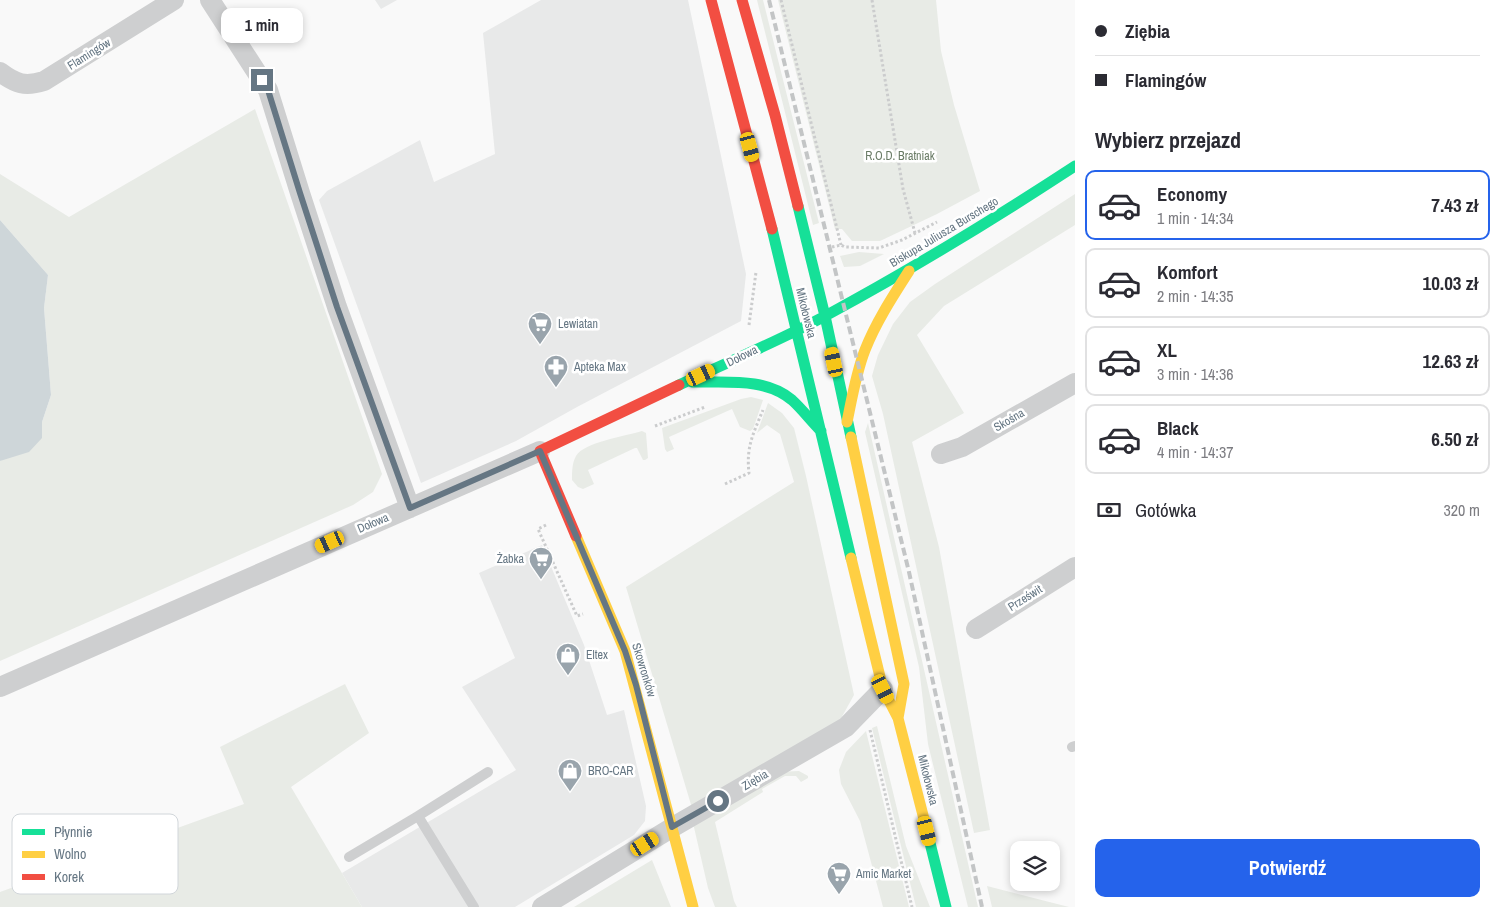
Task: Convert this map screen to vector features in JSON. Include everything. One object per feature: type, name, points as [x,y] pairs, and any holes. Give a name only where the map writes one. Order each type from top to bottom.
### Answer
[{"type":"main road","name":"Mikołowska","points":[[711,0],[770,220],[883,689],[898,718],[946,907]]},
{"type":"main road","name":"Mikołowska","points":[[742,0],[776,115],[825,316],[904,684],[898,718]]},
{"type":"main road","name":"Biskupa Juliusza Burschego","points":[[825,316],[912,268],[1075,166]]},
{"type":"main road","points":[[847,422],[855,383],[869,339],[912,268]]},
{"type":"main road","name":"Dołowa","points":[[540,451],[825,316]]},
{"type":"main road","points":[[686,382],[754,383],[770,387],[791,399],[821,431]]},
{"type":"main road","name":"Skowronków","points":[[540,451],[625,651],[636,685],[693,907]]},
{"type":"street","name":"Flamingów","points":[[0,72],[14,82],[31,85],[44,82],[174,0]]},
{"type":"street","points":[[210,0],[268,90],[337,307],[410,508]]},
{"type":"street","name":"Skośna","points":[[941,454],[962,447],[1075,383]]},
{"type":"street","name":"Dołowa","points":[[0,687],[540,451]]},
{"type":"street","name":"Prześwit","points":[[976,629],[1075,567]]},
{"type":"street","name":"Ziębia","points":[[542,907],[672,827],[846,727],[883,689]]},
{"type":"lane","points":[[349,857],[488,772]]},
{"type":"lane","points":[[418,816],[474,907]]},
{"type":"path","points":[[781,0],[841,245],[845,247],[879,248],[941,220]]},
{"type":"path","points":[[872,0],[903,188],[915,233],[927,259]]},
{"type":"path","points":[[741,329],[749,325],[757,266]]},
{"type":"path","points":[[652,427],[714,404]]},
{"type":"path","points":[[725,484],[750,473],[748,457],[750,442],[764,407]]},
{"type":"path","points":[[554,521],[538,529],[577,616],[586,612]]},
{"type":"shaded area","points":[[375,0],[397,0],[381,9]]},
{"type":"shaded area","points":[[541,0],[688,0],[746,274],[741,321],[516,441],[421,483],[319,200],[327,191],[420,140],[434,182],[495,154],[483,33]]},
{"type":"shaded area","points":[[0,220],[48,275],[44,308],[51,395],[42,422],[42,438],[29,452],[0,461]]},
{"type":"shaded area","points":[[542,545],[584,645],[607,715],[624,710],[646,806],[645,821],[634,835],[515,907],[362,907],[342,873],[516,770],[462,687],[515,658],[479,573]]},
{"type":"green space","points":[[757,0],[763,0],[819,223],[813,225]]},
{"type":"green space","name":"R.O.D. Bratniak","points":[[778,0],[936,0],[941,51],[954,105],[980,191],[880,241],[852,241],[842,229],[835,229]]},
{"type":"green space","points":[[255,109],[382,474],[373,492],[353,505],[0,661],[0,461],[41,438],[42,422],[51,395],[44,308],[48,275],[0,220],[0,174],[69,217]]},
{"type":"green space","points":[[1075,194],[1075,225],[944,306],[917,335],[964,413],[912,442],[939,547],[990,830],[974,833],[883,414],[872,376],[878,355],[893,324],[910,302]]},
{"type":"green space","points":[[859,252],[884,254],[860,266],[844,267],[840,256]]},
{"type":"green space","points":[[751,397],[763,400],[753,429],[750,431],[740,427],[732,409],[669,437],[674,449],[667,452],[665,449],[662,428]]},
{"type":"green space","points":[[768,403],[782,413],[794,428],[854,695],[839,722],[692,808],[626,587],[794,482],[780,434],[767,425],[757,433]]},
{"type":"green space","points":[[868,423],[978,907],[968,907],[928,744],[919,667],[865,432]]},
{"type":"green space","points":[[642,431],[646,433],[648,458],[643,460],[637,448],[635,448],[588,470],[594,484],[583,489],[578,487],[572,480],[574,462],[580,451],[596,443]]},
{"type":"green space","points":[[345,684],[369,733],[291,787],[362,907],[0,907],[0,892],[12,888],[12,894],[178,894],[178,828],[244,804],[220,747]]},
{"type":"green space","points":[[877,726],[906,846],[930,907],[916,907],[872,728]]},
{"type":"green space","points":[[866,731],[909,907],[883,907],[860,821],[841,784],[839,770],[846,752]]},
{"type":"green space","points":[[799,771],[808,776],[808,778],[801,782],[796,776],[785,776],[762,789],[763,792],[715,822],[737,907],[715,907],[708,888],[693,823],[777,772]]},
{"type":"green space","points":[[652,860],[671,907],[574,907]]},
{"type":"green space","points":[[987,886],[1069,907],[992,907]]},
{"type":"railway","points":[[769,0],[909,572],[982,907]]},
{"type":"traffic: fast","points":[[679,385],[791,334],[859,298],[952,243],[1075,166]]},
{"type":"traffic: fast","points":[[798,206],[825,316],[851,437]]},
{"type":"traffic: fast","points":[[772,229],[851,558]]},
{"type":"traffic: fast","points":[[692,382],[731,382],[757,384],[770,388],[792,400],[821,431]]},
{"type":"traffic: fast","points":[[925,823],[946,907]]},
{"type":"traffic: slow","points":[[847,422],[857,377],[869,340],[909,271]]},
{"type":"traffic: slow","points":[[851,437],[904,684],[898,718]]},
{"type":"traffic: slow","points":[[576,536],[625,651],[693,907]]},
{"type":"traffic: slow","points":[[851,558],[883,689],[898,718],[925,823]]},
{"type":"traffic: jam","points":[[711,0],[772,229]]},
{"type":"traffic: jam","points":[[742,0],[775,115],[798,206]]},
{"type":"traffic: jam","points":[[576,536],[540,451],[679,385]]},
{"type":"place","name":"Lewiatan","points":[[540,345]]},
{"type":"place","name":"Apteka Max","points":[[556,388]]},
{"type":"place","name":"Żabka","points":[[541,580]]},
{"type":"place","name":"Eltex","points":[[568,676]]},
{"type":"place","name":"BRO-CAR","points":[[570,792]]},
{"type":"place","name":"Amic Market","points":[[839,895]]},
{"type":"route","points":[[262,80],[268,90],[337,307],[410,508],[540,451],[625,651],[636,685],[672,827],[718,801]]}]
